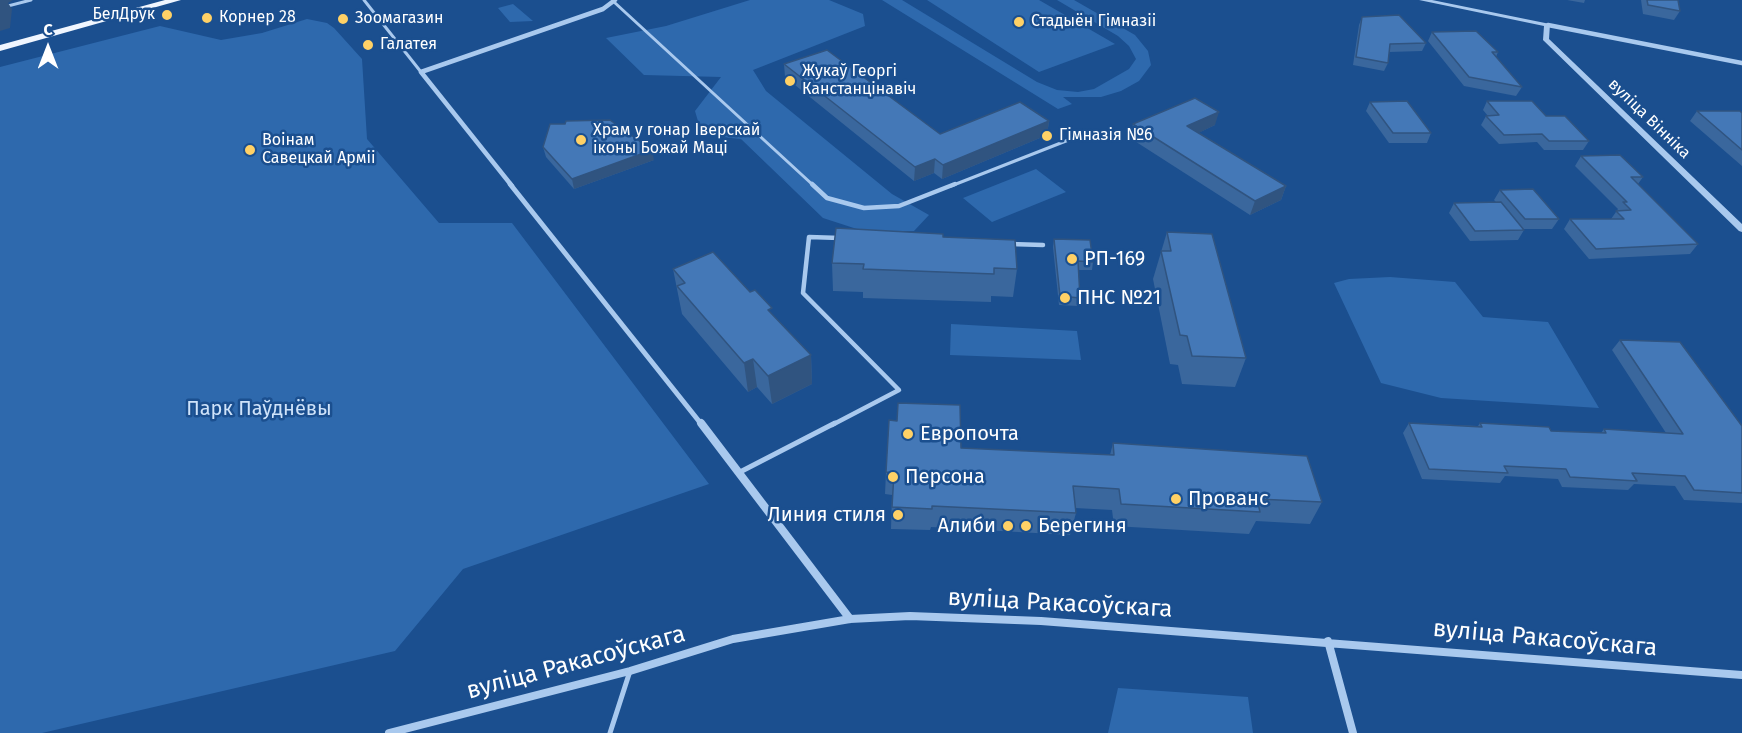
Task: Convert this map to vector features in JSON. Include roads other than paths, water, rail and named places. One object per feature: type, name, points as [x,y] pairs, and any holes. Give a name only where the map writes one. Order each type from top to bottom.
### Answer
[{"type":"main road","points":[[0,48],[176,0]]},
{"type":"street","points":[[1422,0],[1742,63]]},
{"type":"street","points":[[615,1],[603,9],[421,72],[740,472],[850,619]]},
{"type":"street","name":"вуліца Вінніка","points":[[1548,25],[1545,39],[1742,229]]},
{"type":"street","name":"вуліца Ракасоўскага","points":[[389,733],[630,670],[733,639],[850,619],[910,616],[1041,621],[1328,641],[1742,675]]},
{"type":"street","points":[[1328,641],[1353,733]]},
{"type":"lane","points":[[0,8],[31,0]]},
{"type":"lane","points":[[364,0],[421,72]]},
{"type":"lane","points":[[615,1],[828,198],[845,205],[864,208],[899,206],[1071,139]]},
{"type":"lane","points":[[740,472],[900,390],[803,293],[809,237],[850,239]]},
{"type":"lane","points":[[998,244],[1043,245]]},
{"type":"lane","points":[[610,733],[630,670]]},
{"type":"place","name":"БелДрук","points":[[167,15]]},
{"type":"place","name":"Корнер 28","points":[[207,18]]},
{"type":"place","name":"Зоомагазин","points":[[343,19]]},
{"type":"place","name":"Стадыён Гімназіі","points":[[1019,22]]},
{"type":"place","name":"Галатея","points":[[368,45]]},
{"type":"place","name":"Жукаў Георгі Канстанцінавіч","points":[[790,81]]},
{"type":"place","name":"Гімназія №6","points":[[1047,136]]},
{"type":"place","name":"Храм у гонар Іверскай іконы Божай Маці","points":[[581,140]]},
{"type":"place","name":"Воінам Савецкай Арміі","points":[[250,150]]},
{"type":"place","name":"РП-169","points":[[1072,259]]},
{"type":"place","name":"ПНС №21","points":[[1065,298]]},
{"type":"place","name":"Европочта","points":[[908,434]]},
{"type":"place","name":"Персона","points":[[893,477]]},
{"type":"place","name":"Прованс","points":[[1176,499]]},
{"type":"place","name":"Линия стиля","points":[[898,515]]},
{"type":"place","name":"Алиби","points":[[1008,526]]},
{"type":"place","name":"Берегиня","points":[[1026,526]]},
{"type":"park label","name":"Парк Паўднёвы","points":[[259,409]]}]
